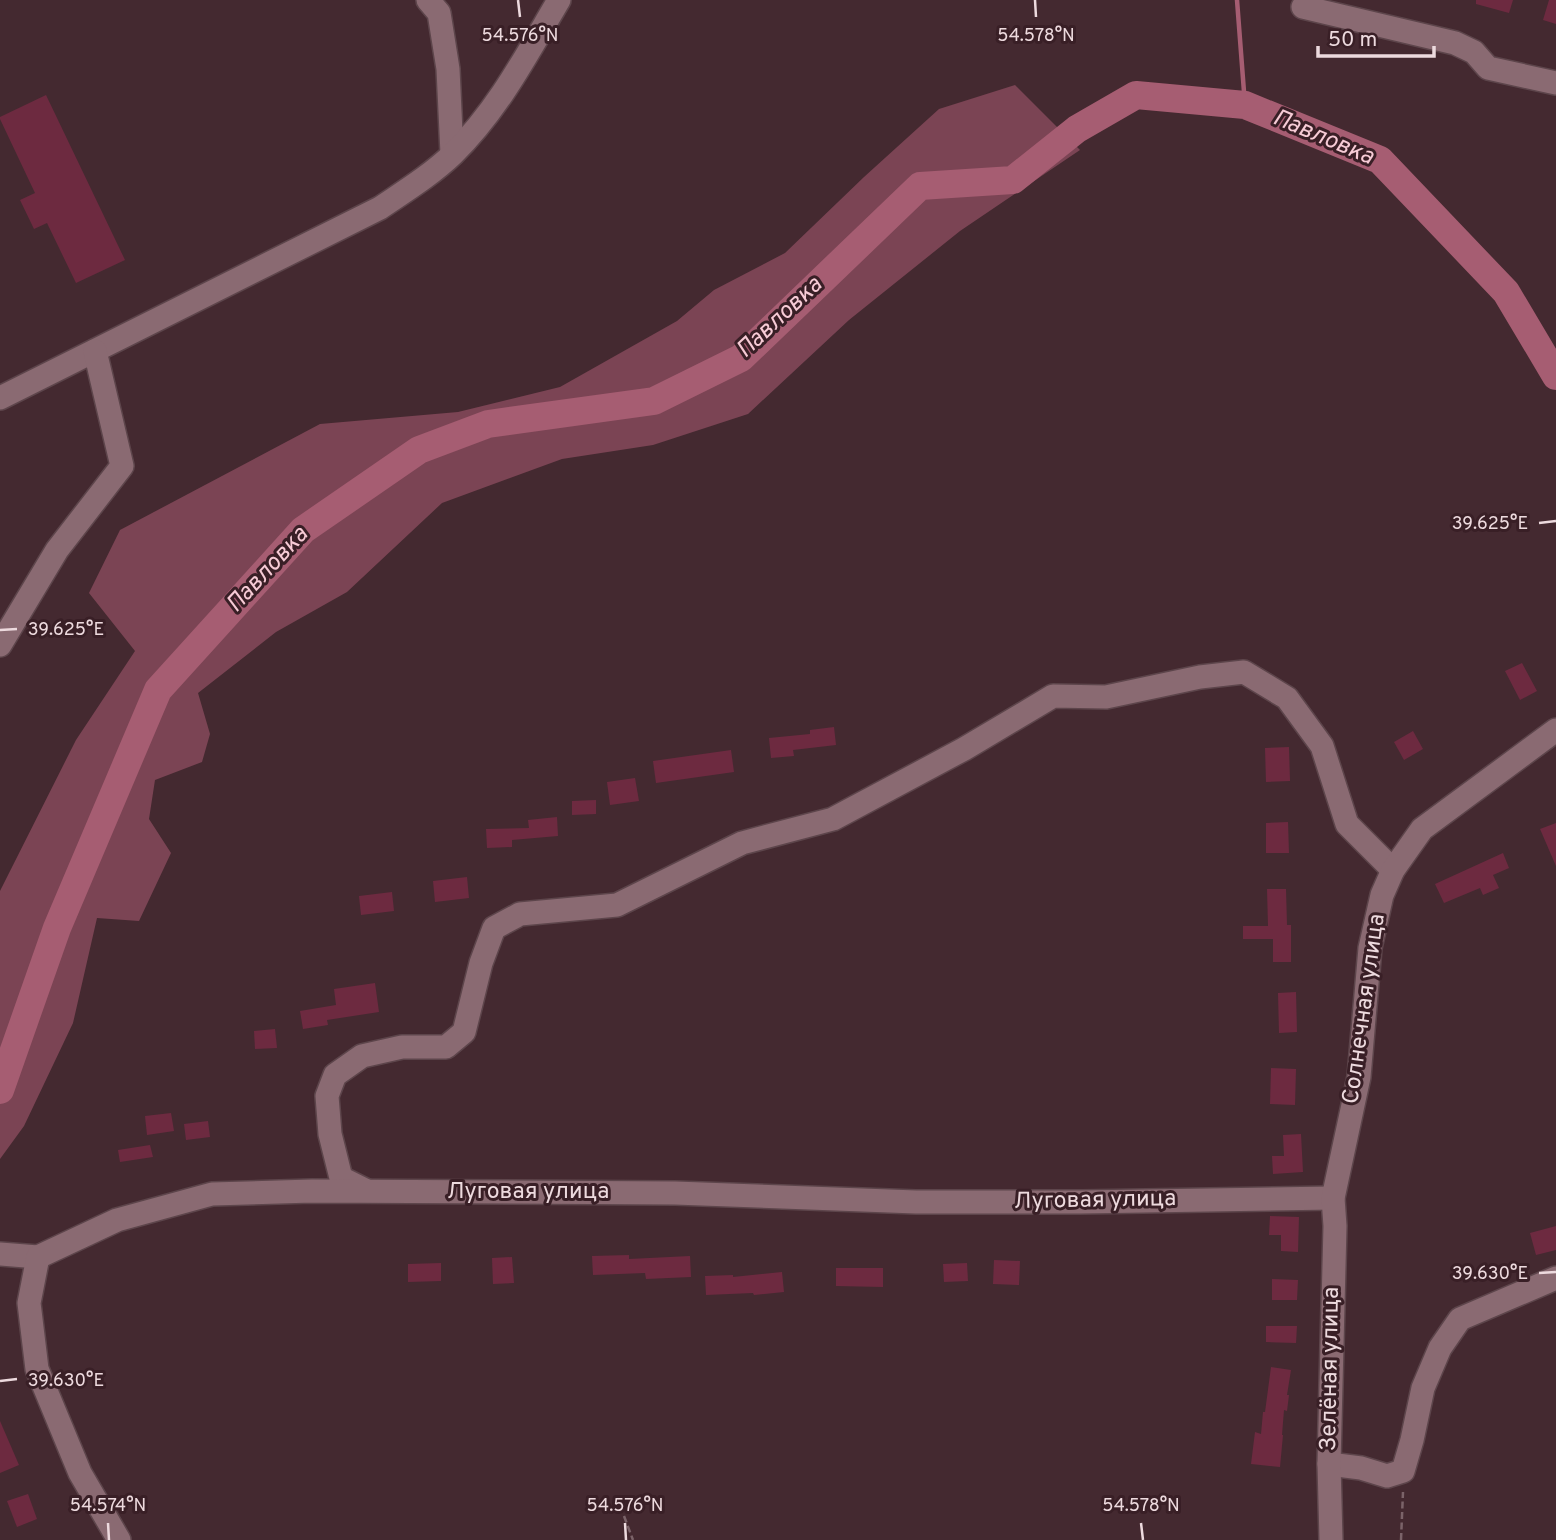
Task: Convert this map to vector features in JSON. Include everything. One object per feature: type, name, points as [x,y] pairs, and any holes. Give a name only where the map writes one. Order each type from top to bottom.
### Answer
[{"type":"street","points":[[428,0],[439,13],[448,69],[452,155]]},
{"type":"street","points":[[0,398],[380,208],[416,184],[452,155],[481,124],[507,88],[559,0]]},
{"type":"street","points":[[1303,7],[1455,43],[1474,52],[1488,68],[1556,83]]},
{"type":"street","points":[[0,645],[57,550],[122,466],[95,351]]},
{"type":"street","points":[[368,1192],[341,1178],[330,1134],[327,1096],[335,1075],[362,1056],[402,1047],[446,1047],[464,1032],[481,963],[494,928],[520,914],[617,905],[742,843],[833,819],[964,749],[1053,696],[1106,697],[1200,677],[1244,672],[1287,698],[1322,746],[1347,824],[1393,870]]},
{"type":"street","name":"Солнечная улица","points":[[1333,1198],[1359,1077],[1370,948],[1381,895],[1393,870],[1422,829],[1556,730]]},
{"type":"street","name":"Луговая улица","points":[[38,1257],[117,1220],[212,1194],[312,1191],[675,1193],[929,1202],[1333,1198]]},
{"type":"street","name":"Зелёная улица","points":[[1331,1540],[1329,1464],[1335,1226],[1333,1198]]},
{"type":"street","points":[[0,1254],[38,1257],[30,1303],[37,1369],[80,1473],[119,1540]]},
{"type":"street","points":[[1329,1464],[1361,1468],[1387,1476],[1403,1471],[1423,1388],[1440,1348],[1460,1319],[1556,1278]]},
{"type":"path","points":[[1401,1540],[1403,1471]]},
{"type":"path","points":[[624,1516],[633,1540]]},
{"type":"shaded area","points":[[1015,85],[1080,150],[960,231],[849,320],[748,414],[653,445],[562,459],[442,503],[347,592],[276,632],[198,693],[210,734],[202,762],[155,780],[149,819],[171,853],[139,921],[97,918],[73,1023],[24,1126],[0,1159],[0,891],[76,740],[135,651],[89,593],[120,530],[320,424],[458,412],[560,387],[677,321],[714,290],[785,253],[939,109]]},
{"type":"building","points":[[1476,0],[1513,0],[1509,13],[1476,4]]},
{"type":"building","points":[[1549,0],[1556,0],[1556,24],[1543,20]]},
{"type":"building","points":[[46,95],[125,260],[76,283],[47,223],[34,229],[20,200],[35,193],[0,119]]},
{"type":"building","points":[[1522,663],[1537,691],[1520,700],[1505,671]]},
{"type":"building","points":[[834,727],[836,745],[793,750],[794,756],[771,758],[769,738],[810,734],[810,730]]},
{"type":"building","points":[[1413,731],[1423,749],[1404,760],[1394,742]]},
{"type":"building","points":[[1289,747],[1290,781],[1266,782],[1265,748]]},
{"type":"building","points":[[731,750],[734,772],[656,783],[653,761]]},
{"type":"building","points":[[635,778],[639,801],[610,805],[607,782]]},
{"type":"building","points":[[596,800],[596,814],[572,815],[572,801]]},
{"type":"building","points":[[557,817],[558,836],[512,840],[512,847],[487,848],[486,829],[529,828],[528,820]]},
{"type":"building","points":[[1288,822],[1289,853],[1266,853],[1266,823]]},
{"type":"building","points":[[1556,823],[1556,866],[1540,829]]},
{"type":"building","points":[[1503,853],[1509,868],[1493,875],[1499,888],[1483,895],[1480,888],[1444,903],[1435,884]]},
{"type":"building","points":[[467,877],[469,898],[435,902],[433,881]]},
{"type":"building","points":[[1267,889],[1286,889],[1287,925],[1291,925],[1291,962],[1273,962],[1273,939],[1243,939],[1243,926],[1268,926]]},
{"type":"building","points":[[392,892],[394,911],[361,915],[359,896]]},
{"type":"building","points":[[375,983],[379,1012],[327,1020],[328,1025],[303,1029],[300,1011],[336,1005],[334,989]]},
{"type":"building","points":[[1296,992],[1297,1032],[1279,1033],[1278,993]]},
{"type":"building","points":[[275,1029],[277,1048],[255,1049],[254,1031]]},
{"type":"building","points":[[1271,1068],[1296,1069],[1295,1105],[1270,1104]]},
{"type":"building","points":[[171,1113],[174,1131],[147,1135],[145,1116]]},
{"type":"building","points":[[208,1121],[210,1137],[186,1140],[184,1124]]},
{"type":"building","points":[[1301,1134],[1303,1172],[1273,1174],[1272,1156],[1284,1156],[1283,1135]]},
{"type":"building","points":[[150,1145],[153,1157],[120,1162],[118,1150]]},
{"type":"building","points":[[1270,1216],[1299,1217],[1298,1252],[1281,1251],[1281,1235],[1269,1235]]},
{"type":"building","points":[[1556,1226],[1556,1250],[1536,1255],[1530,1233]]},
{"type":"building","points":[[629,1255],[629,1259],[690,1256],[691,1277],[646,1279],[645,1273],[593,1275],[592,1256]]},
{"type":"building","points":[[512,1257],[514,1283],[493,1284],[492,1258]]},
{"type":"building","points":[[994,1260],[1020,1261],[1019,1285],[993,1284]]},
{"type":"building","points":[[441,1263],[441,1281],[408,1282],[408,1264]]},
{"type":"building","points":[[967,1263],[968,1281],[944,1282],[943,1264]]},
{"type":"building","points":[[836,1268],[883,1268],[883,1287],[836,1286]]},
{"type":"building","points":[[782,1272],[784,1292],[706,1295],[705,1276],[733,1277]]},
{"type":"building","points":[[1272,1279],[1298,1280],[1297,1300],[1272,1300]]},
{"type":"building","points":[[1266,1326],[1297,1326],[1296,1343],[1266,1342]]},
{"type":"building","points":[[1271,1367],[1291,1370],[1287,1411],[1284,1410],[1280,1467],[1251,1464],[1255,1432],[1261,1434]]},
{"type":"building","points":[[0,1421],[19,1465],[0,1473]]},
{"type":"building","points":[[28,1494],[37,1519],[17,1527],[7,1501]]},
{"type":"waterway","points":[[1237,0],[1245,105]]},
{"type":"waterway","name":"Павловка","points":[[0,1090],[57,928],[158,690],[303,530],[419,450],[488,424],[654,401],[741,358],[920,186],[1013,180],[1077,129],[1136,95],[1245,105],[1380,160],[1506,292],[1556,376]]}]
